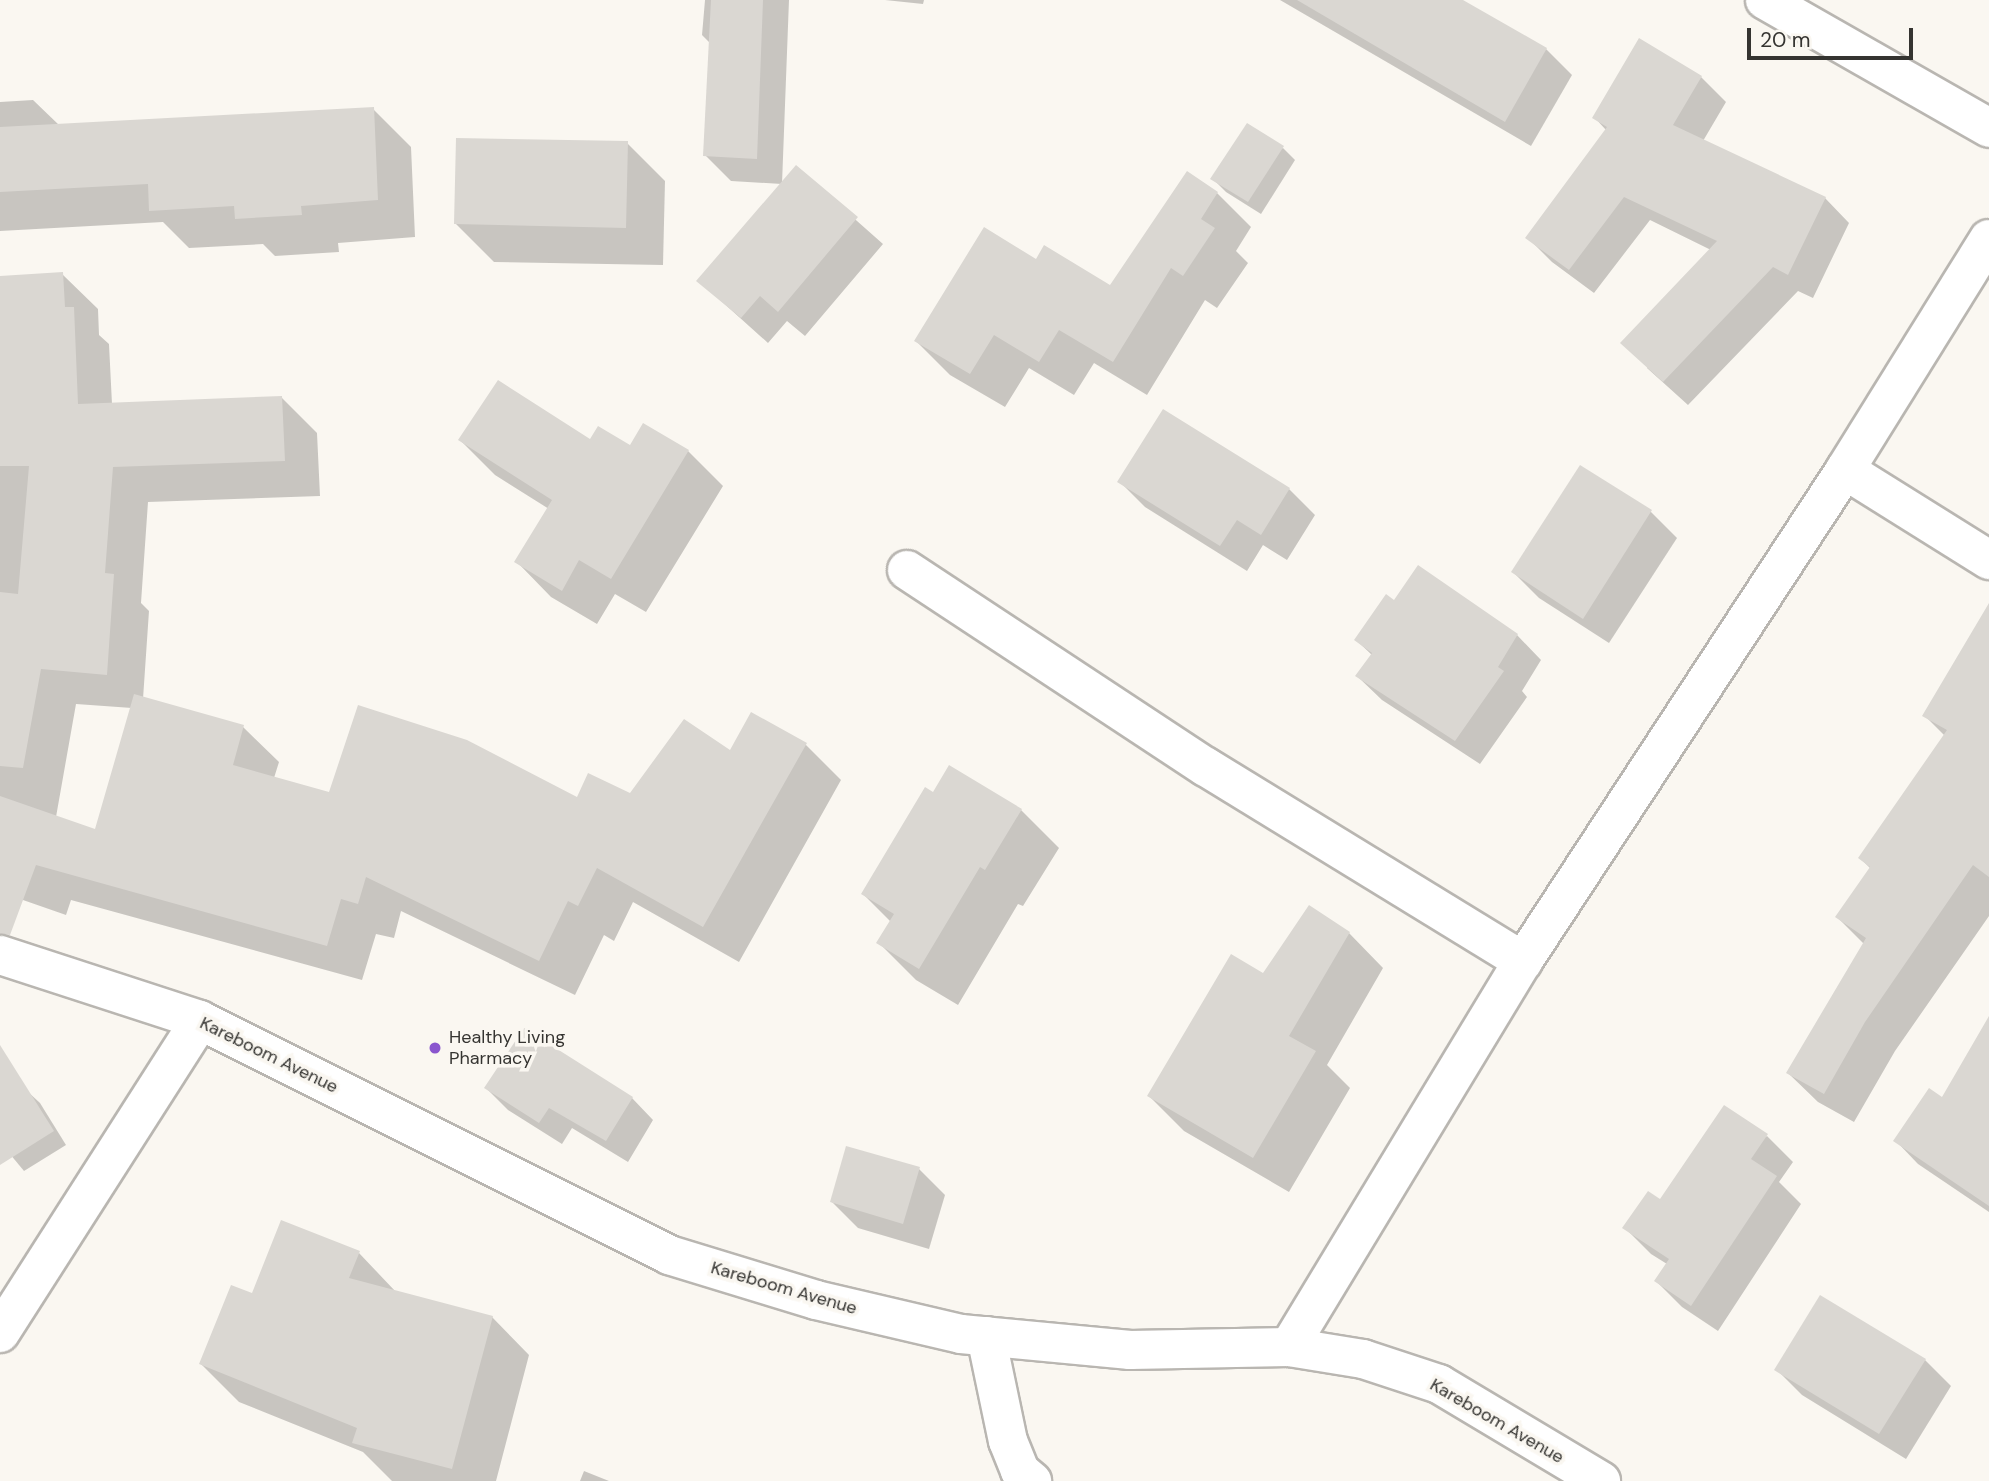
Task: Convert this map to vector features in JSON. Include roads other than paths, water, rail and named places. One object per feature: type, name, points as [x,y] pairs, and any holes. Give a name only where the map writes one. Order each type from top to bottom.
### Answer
[{"type":"street","points":[[1765,0],[1989,128]]},
{"type":"street","points":[[1289,1348],[1523,961],[1845,470],[1989,239]]},
{"type":"street","points":[[1845,470],[1989,560]]},
{"type":"street","points":[[907,569],[1206,767],[1523,961]]},
{"type":"street","name":"Kareboom Avenue","points":[[0,955],[200,1020],[669,1255],[816,1300],[961,1334],[1130,1350],[1289,1348],[1363,1359],[1439,1384],[1601,1481]]},
{"type":"street","points":[[0,1333],[200,1020]]},
{"type":"street","points":[[986,1336],[1007,1441],[1020,1471],[1031,1481]]},
{"type":"place","name":"Healthy Living Pharmacy","points":[[435,1048]]}]
